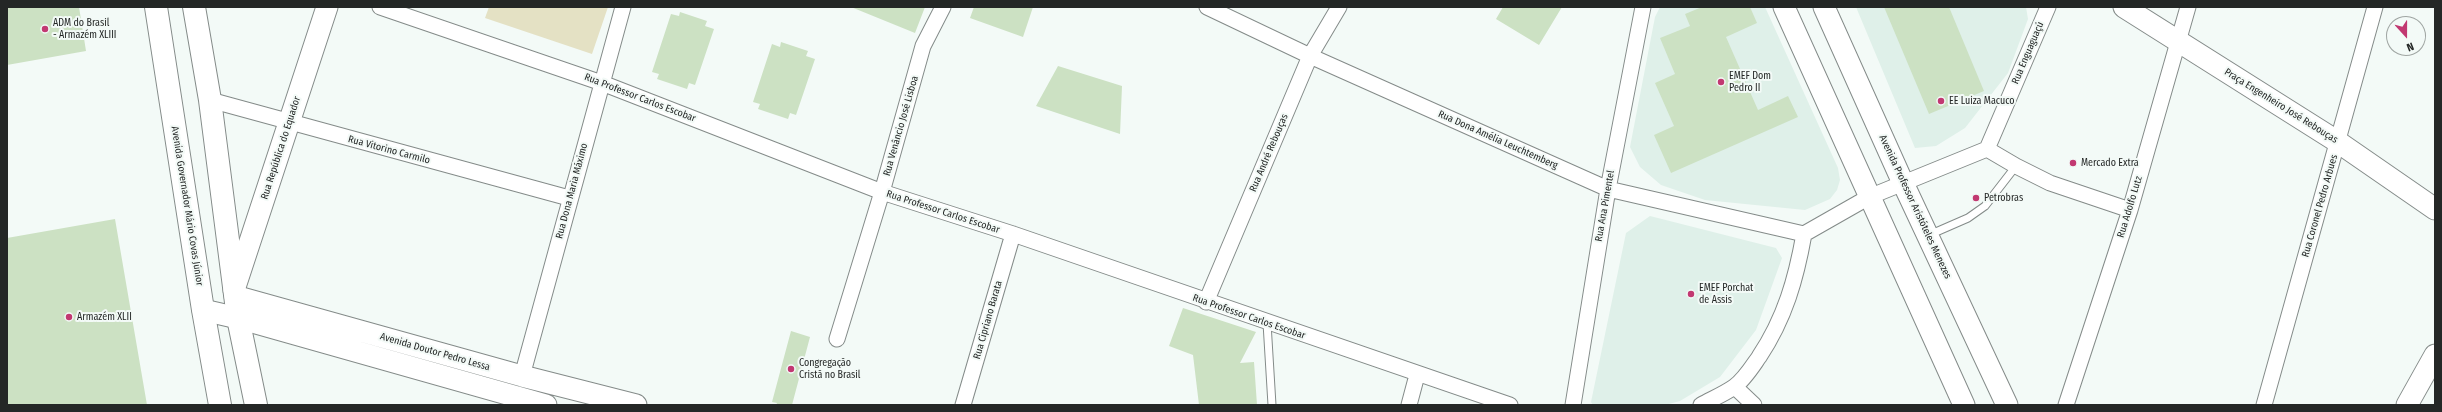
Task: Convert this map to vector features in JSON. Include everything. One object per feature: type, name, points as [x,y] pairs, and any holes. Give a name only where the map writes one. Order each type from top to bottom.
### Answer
[{"type":"main road","name":"Avenida Governador Mário Covas Júnior","points":[[156,7],[203,310],[220,405]]},
{"type":"main road","points":[[194,7],[210,100],[238,318],[256,405]]},
{"type":"main road","name":"Rua República do Equador","points":[[235,293],[327,7]]},
{"type":"main road","points":[[1784,7],[1964,405]]},
{"type":"main road","name":"Avenida Professor Aristóteles Menezes","points":[[1824,7],[1903,183],[2007,405]]},
{"type":"main road","name":"Praça Engenheiro José Rebouças","points":[[2124,7],[2338,142],[2435,209]]},
{"type":"main road","name":"Avenida Doutor Pedro Lessa","points":[[235,293],[522,376],[636,405]]},
{"type":"main road","points":[[203,310],[238,318],[516,401],[546,405]]},
{"type":"main road","points":[[2407,405],[2435,355]]},
{"type":"street","name":"Rua Professor Carlos Escobar","points":[[380,7],[602,83],[882,192],[1013,234],[1417,375],[1510,405]]},
{"type":"street","name":"Rua Dona Maria Máximo","points":[[522,376],[569,198],[623,7]]},
{"type":"street","name":"Rua Venâncio José Lisboa","points":[[837,339],[882,192],[923,46],[943,7]]},
{"type":"street","name":"Rua Dona Amélia Leuchtemberg","points":[[1207,7],[1310,56],[1608,189],[1804,234]]},
{"type":"street","name":"Rua André Rebouças","points":[[1206,302],[1310,56],[1339,7]]},
{"type":"street","name":"Rua Ana Pimentel","points":[[1573,405],[1608,189],[1642,7]]},
{"type":"street","name":"Rua Enguaguaçú","points":[[1987,149],[2048,7]]},
{"type":"street","name":"Rua Adolfo Lutz","points":[[2066,405],[2130,210],[2188,7]]},
{"type":"street","name":"Rua Coronel Pedro Arbues","points":[[2264,405],[2375,7]]},
{"type":"street","name":"Rua Vitorino Carmilo","points":[[210,100],[569,198]]},
{"type":"street","points":[[1701,405],[1735,387],[1752,368],[1775,331],[1796,276],[1804,234],[1869,197],[1987,149],[2050,183],[2130,210]]},
{"type":"street","name":"Rua Cipriano Barata","points":[[963,405],[1013,234]]},
{"type":"street","points":[[1409,405],[1417,375]]},
{"type":"street","points":[[1735,387],[1754,405]]},
{"type":"lane","points":[[1928,235],[1968,218],[1985,206],[2016,166]]},
{"type":"lane","points":[[1267,323],[1272,405]]},
{"type":"lane","points":[[198,332],[212,405]]},
{"type":"shaded area","points":[[489,7],[608,7],[592,54],[485,18]]},
{"type":"shaded area","name":"EMEF Dom Pedro II","points":[[1660,7],[1765,7],[1838,168],[1840,180],[1837,190],[1830,199],[1805,210],[1705,200],[1661,185],[1640,167],[1630,147],[1655,17]]},
{"type":"shaded area","name":"EE Luiza Macuco","points":[[1856,7],[2026,7],[2028,19],[2008,73],[1965,128],[1936,146],[1915,148]]},
{"type":"shaded area","name":"EMEF Porchat de Assis","points":[[1650,216],[1776,248],[1782,258],[1756,330],[1720,377],[1680,401],[1665,405],[1593,405],[1591,402],[1626,233]]},
{"type":"building","name":"ADM do Brasil - Armazém XLIII","points":[[7,7],[79,7],[86,51],[7,65]]},
{"type":"building","points":[[851,7],[925,7],[915,33]]},
{"type":"building","points":[[974,7],[1033,7],[1023,37],[970,18]]},
{"type":"building","points":[[1503,7],[1562,7],[1539,45],[1496,19]]},
{"type":"building","points":[[1702,7],[1750,7],[1757,23],[1726,37],[1758,110],[1788,96],[1798,117],[1671,173],[1654,135],[1674,126],[1655,83],[1675,74],[1660,38],[1690,26],[1685,14]]},
{"type":"building","points":[[1884,7],[1949,7],[1984,91],[1929,114]]},
{"type":"building","points":[[680,12],[707,21],[705,26],[714,29],[695,85],[689,83],[687,89],[657,79],[659,74],[652,72],[671,14],[679,16]]},
{"type":"building","points":[[781,42],[808,51],[806,56],[815,59],[796,115],[790,113],[788,119],[758,109],[760,104],[753,102],[772,44],[780,47]]},
{"type":"building","points":[[1058,66],[1122,86],[1120,134],[1036,106]]},
{"type":"building","name":"Armazém XLII","points":[[115,219],[147,405],[8,405],[7,238]]},
{"type":"building","points":[[1183,308],[1256,332],[1240,363],[1254,362],[1257,405],[1199,405],[1193,355],[1169,346]]},
{"type":"building","name":"Congregação Cristã no Brasil","points":[[791,331],[810,337],[792,405],[776,405],[777,403],[772,402]]},
{"type":"place","name":"ADM do Brasil - Armazém XLIII","points":[[45,29]]},
{"type":"place","name":"EMEF Dom Pedro II","points":[[1721,82]]},
{"type":"place","name":"EE Luiza Macuco","points":[[1941,101]]},
{"type":"place","name":"Mercado Extra","points":[[2073,163]]},
{"type":"place","name":"Petrobras","points":[[1976,198]]},
{"type":"place","name":"EMEF Porchat de Assis","points":[[1691,294]]},
{"type":"place","name":"Armazém XLII","points":[[69,317]]},
{"type":"place","name":"Congregação Cristã no Brasil","points":[[791,369]]}]
